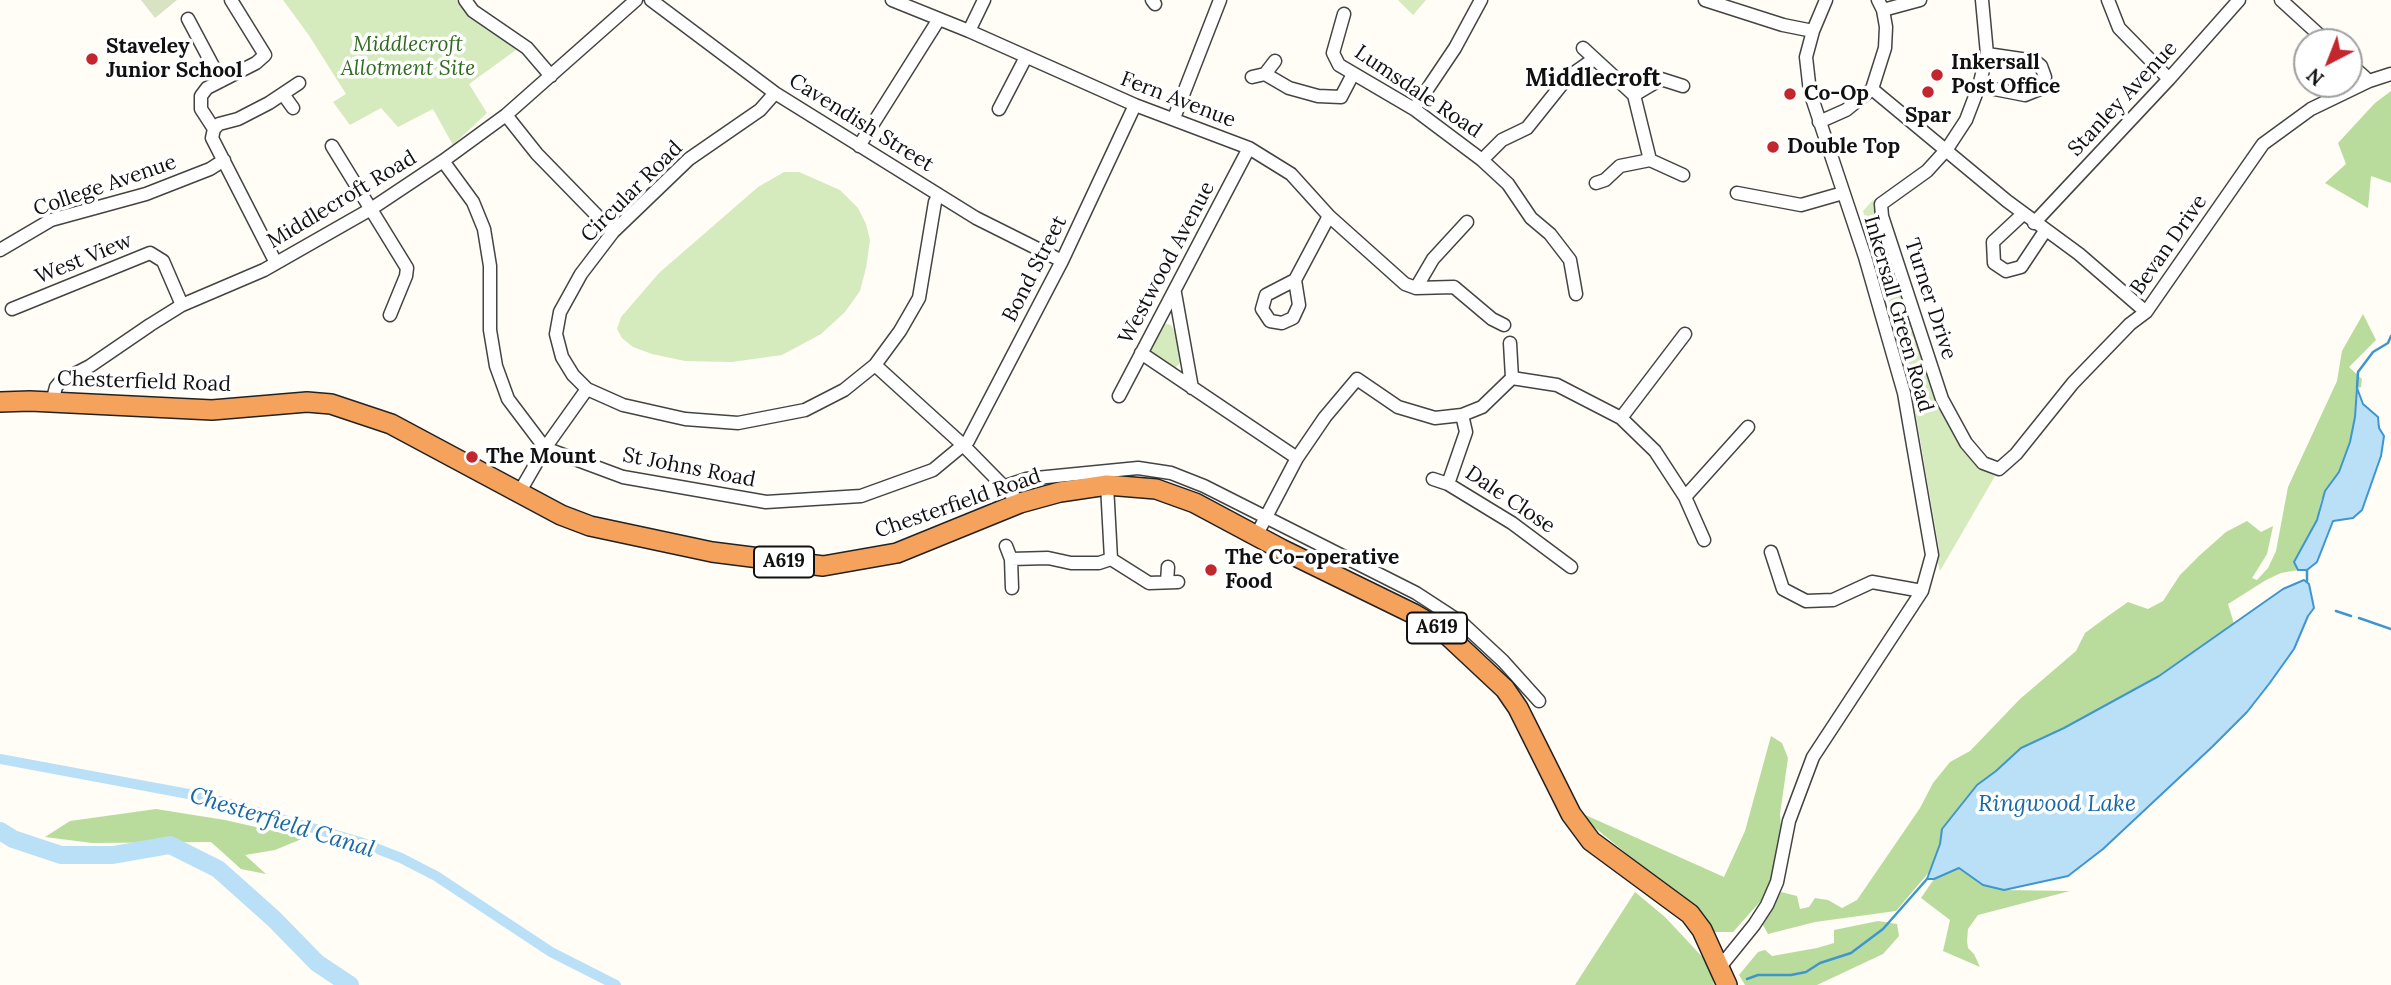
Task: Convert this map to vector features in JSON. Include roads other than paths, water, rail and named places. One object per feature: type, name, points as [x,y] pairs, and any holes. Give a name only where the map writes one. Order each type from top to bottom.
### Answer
[{"type":"highway","name":"Chesterfield Road","points":[[0,402],[212,410],[307,402],[331,404],[391,424],[561,516],[590,526],[656,542],[752,558],[823,566],[897,554],[1020,503],[1060,492],[1107,485],[1156,489],[1195,503],[1443,631],[1505,689],[1518,708],[1571,814],[1591,841],[1690,914],[1702,930],[1725,980]]},
{"type":"street","points":[[214,129],[201,109],[201,96],[207,88],[256,63],[265,55],[231,0]]},
{"type":"street","points":[[465,0],[473,11],[527,48],[551,76]]},
{"type":"street","name":"Middlecroft Road","points":[[52,402],[56,387],[61,381],[90,366],[183,305],[276,263],[371,209],[443,161],[506,115],[636,0]]},
{"type":"street","name":"Cavendish Street","points":[[651,0],[775,93],[976,218],[1062,261]]},
{"type":"street","name":"Fern Avenue","points":[[892,0],[970,31],[1135,105],[1249,148],[1291,174],[1329,216],[1405,284],[1416,288]]},
{"type":"street","points":[[970,31],[984,0]]},
{"type":"street","points":[[1174,118],[1220,0]]},
{"type":"street","points":[[1414,109],[1455,48],[1481,0]]},
{"type":"street","points":[[1705,0],[1783,25],[1813,31]]},
{"type":"street","name":"Inkersall Green Road","points":[[1725,980],[1767,905],[1777,881],[1789,821],[1813,757],[1922,591],[1932,555],[1904,393],[1865,257],[1810,92],[1806,57],[1826,0]]},
{"type":"street","points":[[1819,122],[1846,110],[1872,89],[1885,48],[1886,27],[1880,5],[1920,0]]},
{"type":"street","points":[[1947,149],[1966,120],[1987,54],[1982,0]]},
{"type":"street","points":[[2108,0],[2119,28],[2169,79]]},
{"type":"street","name":"Stanley Avenue","points":[[2034,223],[2239,0]]},
{"type":"street","points":[[2281,0],[2312,28]]},
{"type":"street","name":"Lumsdale Road","points":[[1345,14],[1333,53],[1339,65],[1414,109],[1482,160],[1508,184],[1531,218],[1550,234],[1570,260],[1576,294]]},
{"type":"street","points":[[188,19],[221,80]]},
{"type":"street","points":[[859,146],[939,19]]},
{"type":"street","points":[[1583,48],[1634,95],[1650,160]]},
{"type":"street","points":[[1979,86],[2025,95],[2040,89],[2045,78],[2035,61],[1987,54]]},
{"type":"street","points":[[999,109],[1026,57]]},
{"type":"street","points":[[1482,160],[1502,140],[1527,128],[1567,78],[1594,59]]},
{"type":"street","points":[[1275,61],[1259,76],[1318,96],[1341,97],[1353,74]]},
{"type":"street","name":"Bevan Drive","points":[[1999,469],[2016,454],[2073,383],[2130,324],[2146,312],[2263,144],[2311,109],[2391,74]]},
{"type":"street","points":[[2363,76],[2369,82]]},
{"type":"street","points":[[1634,95],[1661,79],[1683,86]]},
{"type":"street","points":[[276,263],[212,138],[214,129],[219,124],[238,119],[299,83]]},
{"type":"street","points":[[1872,89],[2146,312]]},
{"type":"street","name":"Circular Road","points":[[775,93],[760,110],[689,159],[613,232],[581,274],[560,312],[556,334],[562,357],[573,375],[587,389],[623,405],[685,419],[738,423],[805,410],[844,390],[875,366],[919,298],[935,202],[939,195]]},
{"type":"street","points":[[283,94],[293,108]]},
{"type":"street","name":"Bond Street","points":[[963,445],[968,441],[1062,261],[1135,105]]},
{"type":"street","points":[[506,115],[537,154],[613,232]]},
{"type":"street","points":[[332,146],[407,268],[390,315]]},
{"type":"street","name":"Westwood Avenue","points":[[1119,396],[1249,148]]},
{"type":"street","name":"Turner Drive","points":[[1947,149],[1927,171],[1881,204],[1882,216],[1942,399],[1966,443],[1983,463],[1999,469]]},
{"type":"street","name":"College Avenue","points":[[0,250],[51,220],[146,194],[210,169],[224,160]]},
{"type":"street","points":[[1596,183],[1605,180],[1620,166],[1650,160],[1683,175]]},
{"type":"street","points":[[443,161],[473,202],[484,229],[490,266],[490,330],[496,366],[508,399],[545,448]]},
{"type":"street","points":[[1737,193],[1801,205],[1843,193]]},
{"type":"street","points":[[2023,214],[1993,242],[1994,263],[2006,271],[2021,267],[2045,231]]},
{"type":"street","points":[[1295,280],[1329,216]]},
{"type":"street","points":[[1416,288],[1433,259],[1467,222]]},
{"type":"street","name":"West View","points":[[12,309],[150,253],[163,261],[183,305]]},
{"type":"street","points":[[1416,288],[1454,287],[1492,319],[1504,325]]},
{"type":"street","points":[[1174,293],[1192,388]]},
{"type":"street","points":[[1621,418],[1685,334]]},
{"type":"street","points":[[1510,343],[1512,379]]},
{"type":"street","points":[[1141,353],[1297,458]]},
{"type":"street","points":[[875,366],[963,445],[1020,503]]},
{"type":"street","points":[[1256,536],[1297,458],[1325,417],[1357,379],[1398,407],[1435,418],[1462,415],[1482,407],[1512,379]]},
{"type":"street","points":[[1512,379],[1557,385],[1621,418],[1655,451],[1685,497],[1704,540]]},
{"type":"street","points":[[519,493],[545,448],[587,389]]},
{"type":"street","name":"Dale Close","points":[[1462,415],[1466,432],[1448,484],[1512,523],[1572,567]]},
{"type":"street","points":[[1685,497],[1748,427]]},
{"type":"street","name":"St Johns Road","points":[[545,448],[622,477],[766,502],[861,495],[933,470],[963,445]]},
{"type":"street","name":"Chesterfield Road","points":[[1005,486],[1026,479],[1138,468],[1171,473],[1204,486],[1416,593],[1462,623],[1503,662],[1539,702]]},
{"type":"street","points":[[1433,479],[1448,484]]},
{"type":"street","points":[[1107,485],[1111,559]]},
{"type":"street","points":[[1012,588],[1008,552],[1071,563],[1099,563],[1111,559]]},
{"type":"street","points":[[1770,552],[1783,589],[1806,601],[1833,600],[1872,582],[1922,591]]},
{"type":"street","points":[[1111,559],[1149,583],[1173,582],[1167,567]]},
{"type":"water","points":[[2357,388],[2363,404],[2378,417],[2379,428],[2384,436],[2381,456],[2362,510],[2353,518],[2333,521],[2317,562],[2307,570],[2298,570],[2294,562],[2317,520],[2325,491],[2339,472],[2350,442]]},
{"type":"water","name":"Ringwood Lake","points":[[2304,580],[2309,584],[2314,608],[2294,649],[2269,684],[2247,712],[2212,747],[2103,849],[2068,876],[2004,890],[1983,885],[1959,868],[1934,879],[1927,879],[1940,844],[1942,829],[1977,785],[2021,748],[2064,728],[2159,676],[2283,589]]},
{"type":"waterway","points":[[2357,388],[2358,372],[2373,352],[2388,343],[2391,336]]},
{"type":"waterway","points":[[2307,570],[2307,581]]},
{"type":"waterway","points":[[2336,611],[2351,616]]},
{"type":"waterway","points":[[2359,618],[2391,629]]},
{"type":"waterway","name":"Chesterfield Canal","points":[[0,759],[210,798],[360,842],[401,858],[436,876],[551,952],[616,985]]},
{"type":"waterway","points":[[0,831],[13,839],[61,855],[113,855],[170,845],[218,869],[274,919],[317,963],[350,985]]},
{"type":"waterway","points":[[1747,979],[1758,975],[1806,972],[1820,963],[1851,953],[1883,929],[1927,879]]},
{"type":"place","name":"Staveley Junior School","points":[[92,59]]},
{"type":"place","name":"Inkersall Post Office","points":[[1937,75]]},
{"type":"place","name":"Spar","points":[[1928,92]]},
{"type":"place","name":"Co-Op","points":[[1790,94]]},
{"type":"place","name":"Double Top","points":[[1773,147]]},
{"type":"place","name":"The Mount","points":[[472,457]]},
{"type":"place","name":"The Co-operative Food","points":[[1211,570]]},
{"type":"district","name":"Middlecroft","points":[[1593,79]]},
{"type":"park label","name":"Middlecroft Allotment Site","points":[[408,57]]}]
